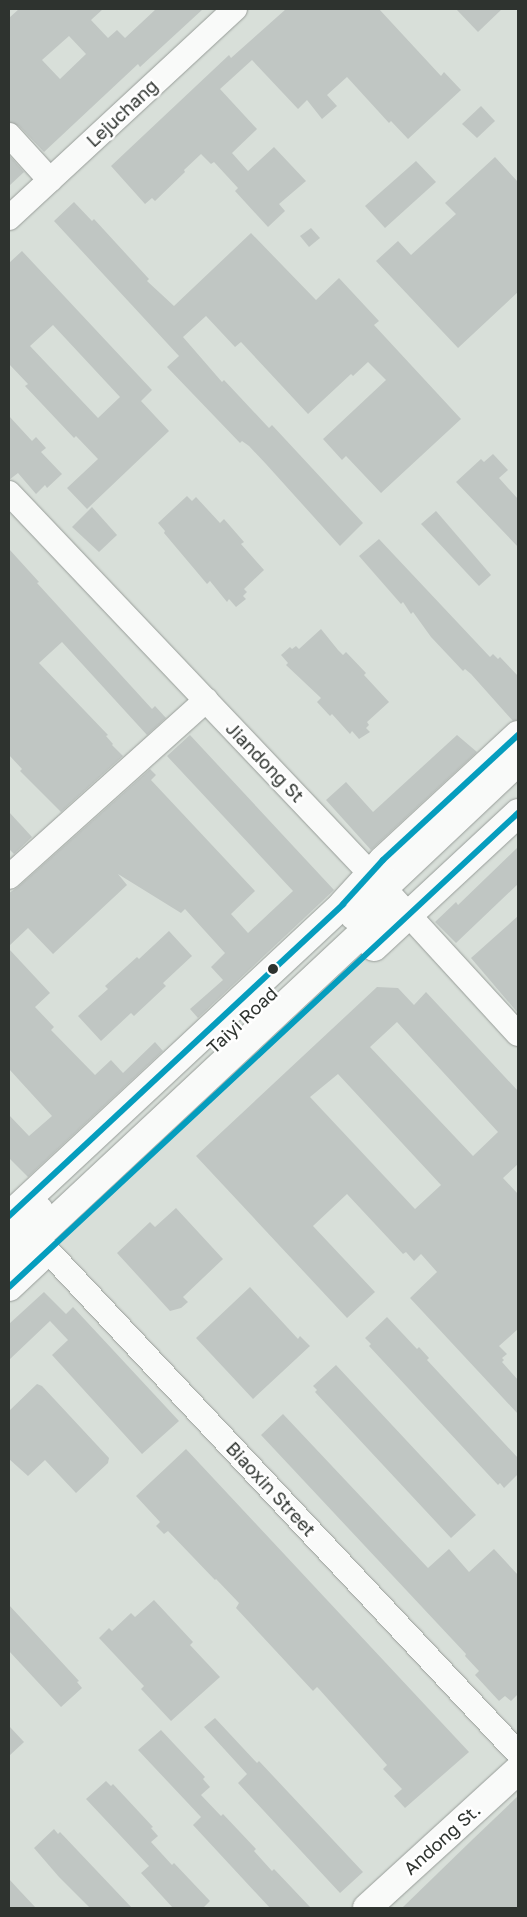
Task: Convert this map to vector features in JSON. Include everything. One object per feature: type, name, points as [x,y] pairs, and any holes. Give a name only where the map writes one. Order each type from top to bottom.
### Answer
[{"type":"main road","points":[[9,1287],[21,1227],[390,894],[518,735]]},
{"type":"main road","name":"Taiyi Road","points":[[390,894],[518,761]]},
{"type":"main road","name":"Taiyi Road","points":[[9,1263],[21,1227],[246,1014],[518,786]]},
{"type":"main road","points":[[390,894],[518,813]]},
{"type":"main road","name":"Andong St.","points":[[367,1908],[518,1770]]},
{"type":"street","name":"Lejuchang","points":[[9,218],[235,9]]},
{"type":"street","points":[[9,135],[50,180]]},
{"type":"street","name":"Jiandong St","points":[[9,493],[390,894],[518,1034]]},
{"type":"street","points":[[9,876],[206,700]]},
{"type":"street","name":"Biaoxin Street","points":[[21,1227],[518,1753]]},
{"type":"building","points":[[19,9],[103,9],[91,20],[108,38],[117,30],[125,38],[156,9],[203,9],[140,67],[138,64],[44,152],[19,126],[9,122],[9,18]],"holes":[[[69,36],[86,54],[60,79],[42,60]]]},
{"type":"building","points":[[286,9],[379,9],[441,76],[444,72],[461,90],[408,139],[391,121],[389,123],[347,77],[327,95],[337,106],[322,119],[307,100],[298,109],[252,60],[220,89],[257,129],[232,153],[248,171],[274,147],[306,181],[279,204],[285,211],[268,227],[235,191],[238,188],[214,162],[211,164],[201,154],[155,201],[152,198],[145,204],[111,166],[229,55],[231,58]]},
{"type":"building","points":[[456,9],[502,9],[478,32]]},
{"type":"building","points":[[481,106],[495,121],[477,138],[462,124]]},
{"type":"building","points":[[9,155],[24,172],[9,186]]},
{"type":"building","points":[[495,157],[518,182],[518,292],[458,348],[376,261],[398,241],[411,255],[456,214],[445,203]]},
{"type":"building","points":[[416,161],[436,182],[385,228],[365,206]]},
{"type":"building","points":[[74,202],[92,221],[94,219],[149,279],[147,281],[174,306],[251,233],[316,300],[339,278],[379,321],[374,325],[461,419],[381,493],[346,456],[342,460],[323,439],[386,380],[368,362],[353,376],[351,374],[308,414],[241,342],[235,347],[206,316],[183,337],[222,382],[224,380],[269,428],[272,425],[363,523],[340,546],[249,446],[242,441],[240,443],[167,367],[179,356],[54,221]]},
{"type":"building","points":[[311,228],[320,238],[309,247],[300,236]]},
{"type":"building","points":[[22,251],[152,390],[141,401],[169,431],[87,509],[67,488],[98,459],[76,436],[74,438],[25,386],[28,384],[9,364],[9,263]],"holes":[[[53,325],[120,397],[98,418],[30,346]]]},
{"type":"building","points":[[9,416],[32,441],[36,437],[46,448],[41,452],[62,474],[47,488],[45,485],[36,494],[18,473],[9,480]]},
{"type":"building","points":[[493,454],[508,470],[499,478],[518,499],[518,547],[456,482],[481,459],[484,462]]},
{"type":"building","points":[[187,496],[192,501],[196,497],[220,523],[224,519],[244,542],[241,544],[264,570],[244,589],[247,592],[243,596],[246,599],[236,607],[229,599],[227,602],[210,581],[207,584],[164,533],[165,531],[158,523]]},
{"type":"building","points":[[92,507],[117,535],[99,552],[72,527]]},
{"type":"building","points":[[436,511],[491,575],[479,586],[421,524]]},
{"type":"building","points":[[379,539],[490,657],[493,654],[498,659],[500,657],[518,676],[518,720],[513,721],[471,674],[465,669],[463,671],[431,637],[413,612],[411,614],[403,602],[401,604],[359,556]]},
{"type":"building","points":[[9,549],[39,582],[37,583],[152,709],[155,706],[166,718],[147,735],[62,642],[39,663],[108,735],[106,736],[112,745],[123,756],[61,812],[20,771],[22,769],[9,755]]},
{"type":"building","points":[[321,629],[343,655],[346,652],[366,673],[364,675],[389,702],[367,722],[369,725],[366,728],[370,732],[359,739],[352,731],[350,734],[332,714],[330,716],[317,702],[321,698],[286,665],[288,663],[281,655],[290,647],[292,649],[296,646],[299,649]]},
{"type":"building","points":[[190,735],[334,890],[198,1018],[190,1009],[223,980],[211,967],[225,953],[185,909],[181,913],[118,874],[127,885],[53,954],[28,928],[9,946],[9,893],[150,769],[156,775],[151,780],[255,891],[231,914],[248,933],[293,891],[167,756]]},
{"type":"building","points":[[457,735],[477,752],[371,850],[326,800],[346,782],[373,812]]},
{"type":"building","points":[[9,812],[32,837],[14,854],[9,849]]},
{"type":"building","points":[[518,847],[518,884],[456,943],[435,922],[456,902],[458,905]]},
{"type":"building","points":[[518,916],[518,1013],[471,958]]},
{"type":"building","points":[[169,931],[192,956],[163,983],[166,986],[134,1016],[131,1013],[101,1041],[78,1016],[108,989],[105,986],[137,957],[139,959]]},
{"type":"building","points":[[9,949],[50,993],[35,1007],[54,1027],[51,1030],[95,1075],[111,1060],[123,1073],[155,1042],[163,1051],[28,1177],[9,1158],[9,1115],[29,1136],[52,1116],[9,1069]]},
{"type":"building","points":[[377,987],[398,988],[414,1005],[426,992],[518,1091],[518,1164],[503,1178],[518,1194],[518,1329],[499,1346],[507,1354],[502,1358],[504,1360],[502,1362],[518,1380],[518,1414],[410,1298],[437,1272],[421,1254],[414,1261],[406,1252],[403,1254],[347,1194],[313,1226],[375,1292],[347,1318],[196,1156]],"holes":[[[397,1022],[498,1132],[473,1156],[370,1047]],[[338,1074],[441,1185],[415,1209],[310,1097]]]},
{"type":"building","points":[[176,1208],[223,1259],[183,1297],[188,1302],[181,1308],[170,1311],[117,1253],[150,1222],[155,1227]]},
{"type":"building","points":[[250,1287],[298,1339],[300,1336],[310,1346],[253,1399],[196,1338]]},
{"type":"building","points":[[44,1292],[66,1314],[73,1307],[179,1421],[142,1454],[52,1355],[68,1340],[50,1321],[9,1360],[9,1324]]},
{"type":"building","points":[[387,1317],[417,1349],[419,1347],[429,1358],[427,1360],[518,1458],[518,1474],[504,1488],[500,1483],[498,1485],[369,1346],[371,1344],[365,1338]]},
{"type":"building","points":[[336,1365],[476,1515],[451,1538],[315,1392],[317,1390],[313,1386]]},
{"type":"building","points":[[37,1384],[42,1386],[109,1458],[108,1463],[76,1493],[45,1460],[28,1476],[9,1459],[9,1411]]},
{"type":"building","points":[[283,1414],[428,1568],[449,1549],[469,1572],[494,1549],[518,1575],[518,1694],[511,1701],[505,1696],[499,1701],[475,1675],[479,1671],[465,1656],[466,1654],[261,1435]]},
{"type":"building","points":[[186,1449],[469,1752],[405,1808],[394,1796],[402,1789],[383,1769],[387,1765],[319,1689],[317,1687],[313,1691],[236,1608],[239,1603],[216,1579],[168,1531],[164,1534],[156,1526],[160,1522],[136,1496]]},
{"type":"building","points":[[154,1600],[193,1642],[190,1645],[220,1677],[171,1721],[141,1689],[144,1686],[99,1638],[109,1628],[112,1631],[131,1613],[135,1617]]},
{"type":"building","points":[[9,1605],[79,1681],[77,1682],[82,1688],[61,1707],[9,1651]]},
{"type":"building","points":[[215,1718],[257,1763],[259,1761],[363,1872],[340,1893],[238,1783],[247,1774],[204,1727]]},
{"type":"building","points":[[9,1726],[24,1742],[9,1756]]},
{"type":"building","points":[[161,1730],[205,1777],[203,1779],[210,1787],[201,1795],[221,1816],[223,1814],[256,1849],[254,1851],[272,1871],[274,1869],[311,1908],[270,1908],[193,1825],[201,1817],[138,1750]]},
{"type":"building","points":[[106,1781],[111,1786],[113,1784],[153,1827],[151,1828],[158,1836],[151,1842],[210,1901],[203,1908],[173,1908],[141,1873],[149,1866],[86,1799]]},
{"type":"building","points":[[518,1796],[518,1908],[402,1908],[472,1840]]},
{"type":"building","points":[[54,1829],[58,1834],[60,1832],[132,1908],[90,1908],[59,1877],[34,1848]]},
{"type":"building","points":[[9,1879],[20,1891],[36,1908],[9,1908]]},
{"type":"transit line","points":[[9,1216],[343,904],[383,860],[518,735]]},
{"type":"transit line","points":[[9,1287],[518,813]]}]
